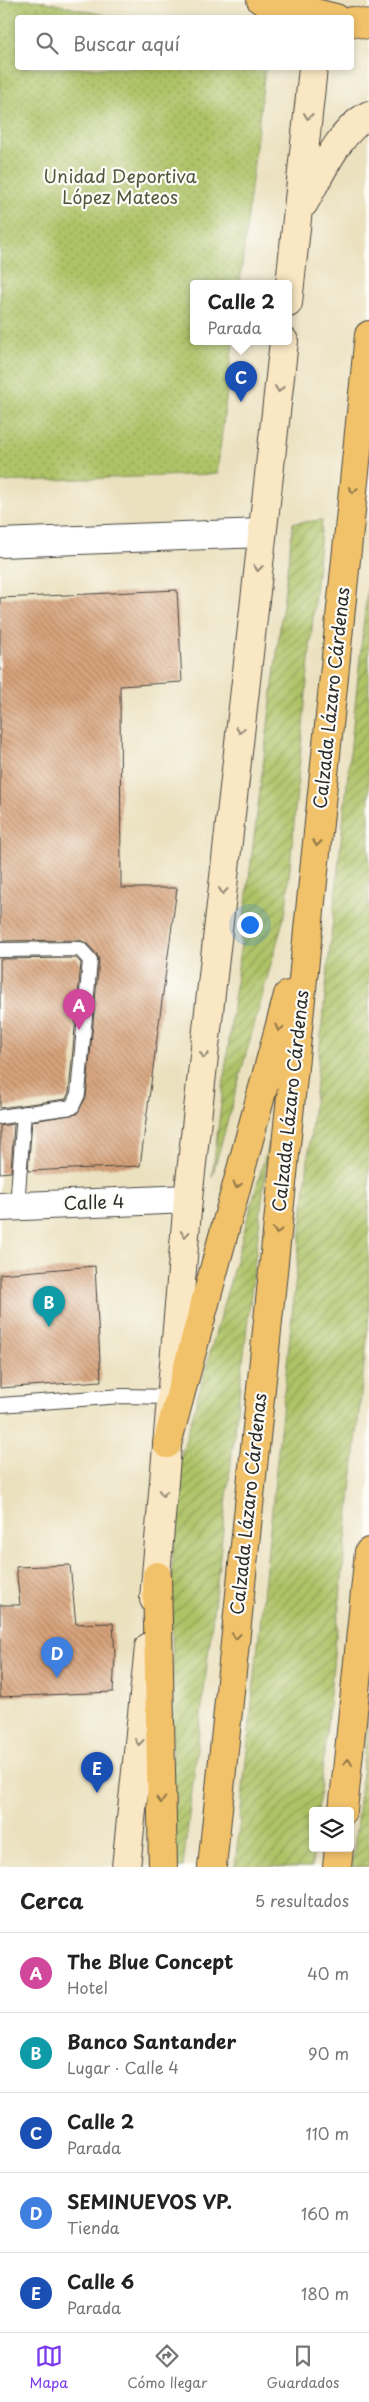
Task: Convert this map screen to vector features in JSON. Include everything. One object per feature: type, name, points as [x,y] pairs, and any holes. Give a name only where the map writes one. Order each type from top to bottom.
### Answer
[{"type":"main road","points":[[261,0],[323,12]]},
{"type":"main road","points":[[354,21],[369,25]]},
{"type":"main road","points":[[291,280],[313,70]]},
{"type":"main road","points":[[299,212],[341,141],[351,129],[369,115]]},
{"type":"main road","name":"Calzada Lázaro Cárdenas","points":[[212,1867],[369,335]]},
{"type":"main road","points":[[126,1867],[157,1576],[188,1199],[284,345]]},
{"type":"main road","points":[[167,1444],[310,914]]},
{"type":"main road","points":[[343,1807],[369,1552]]},
{"type":"main road","points":[[157,1576],[163,1867]]},
{"type":"main road","points":[[337,1867],[339,1852]]},
{"type":"street","points":[[0,542],[262,532]]},
{"type":"street","name":"Calle 4","points":[[9,1207],[188,1199]]},
{"type":"lane","points":[[0,950],[80,950],[90,960],[78,1094],[72,1107],[0,1117]]},
{"type":"lane","points":[[9,1207],[24,1113]]},
{"type":"lane","points":[[0,1405],[122,1396],[171,1398]]},
{"type":"green space","name":"Unidad Deportiva López Mateos","points":[[0,0],[37,0],[104,15],[15,15],[15,70],[265,70],[240,280],[190,280],[190,345],[233,345],[217,474],[0,482]]},
{"type":"green space","points":[[322,520],[286,910],[212,1177],[293,523]]},
{"type":"green space","points":[[369,570],[369,1317],[318,1807],[309,1807],[309,1852],[314,1852],[312,1867],[235,1867]]},
{"type":"green space","points":[[269,1142],[183,1867],[173,1867],[172,1568],[180,1460]]},
{"type":"green space","points":[[369,1706],[369,1867],[352,1867]]},
{"type":"building","points":[[177,590],[182,682],[120,686],[121,888],[177,888],[140,1166],[28,1171],[32,1121],[77,1114],[86,1097],[99,960],[97,954],[80,940],[0,941],[0,598]]},
{"type":"building","points":[[76,958],[81,963],[69,1092],[66,1099],[0,1108],[0,959]]},
{"type":"building","points":[[14,1124],[11,1172],[0,1173],[0,1126]]},
{"type":"building","points":[[95,1266],[101,1381],[0,1388],[0,1274]]},
{"type":"building","points":[[70,1565],[76,1624],[113,1623],[115,1656],[113,1692],[0,1697],[0,1605],[20,1605],[16,1567]]},
{"type":"place","name":"Calle 2","points":[[241,402]]},
{"type":"place","name":"The Blue Concept","points":[[79,1030]]},
{"type":"place","name":"Banco Santander","points":[[49,1327]]},
{"type":"place","name":"SEMINUEVOS VP.","points":[[57,1678]]},
{"type":"place","name":"Calle 6","points":[[97,1793]]}]
